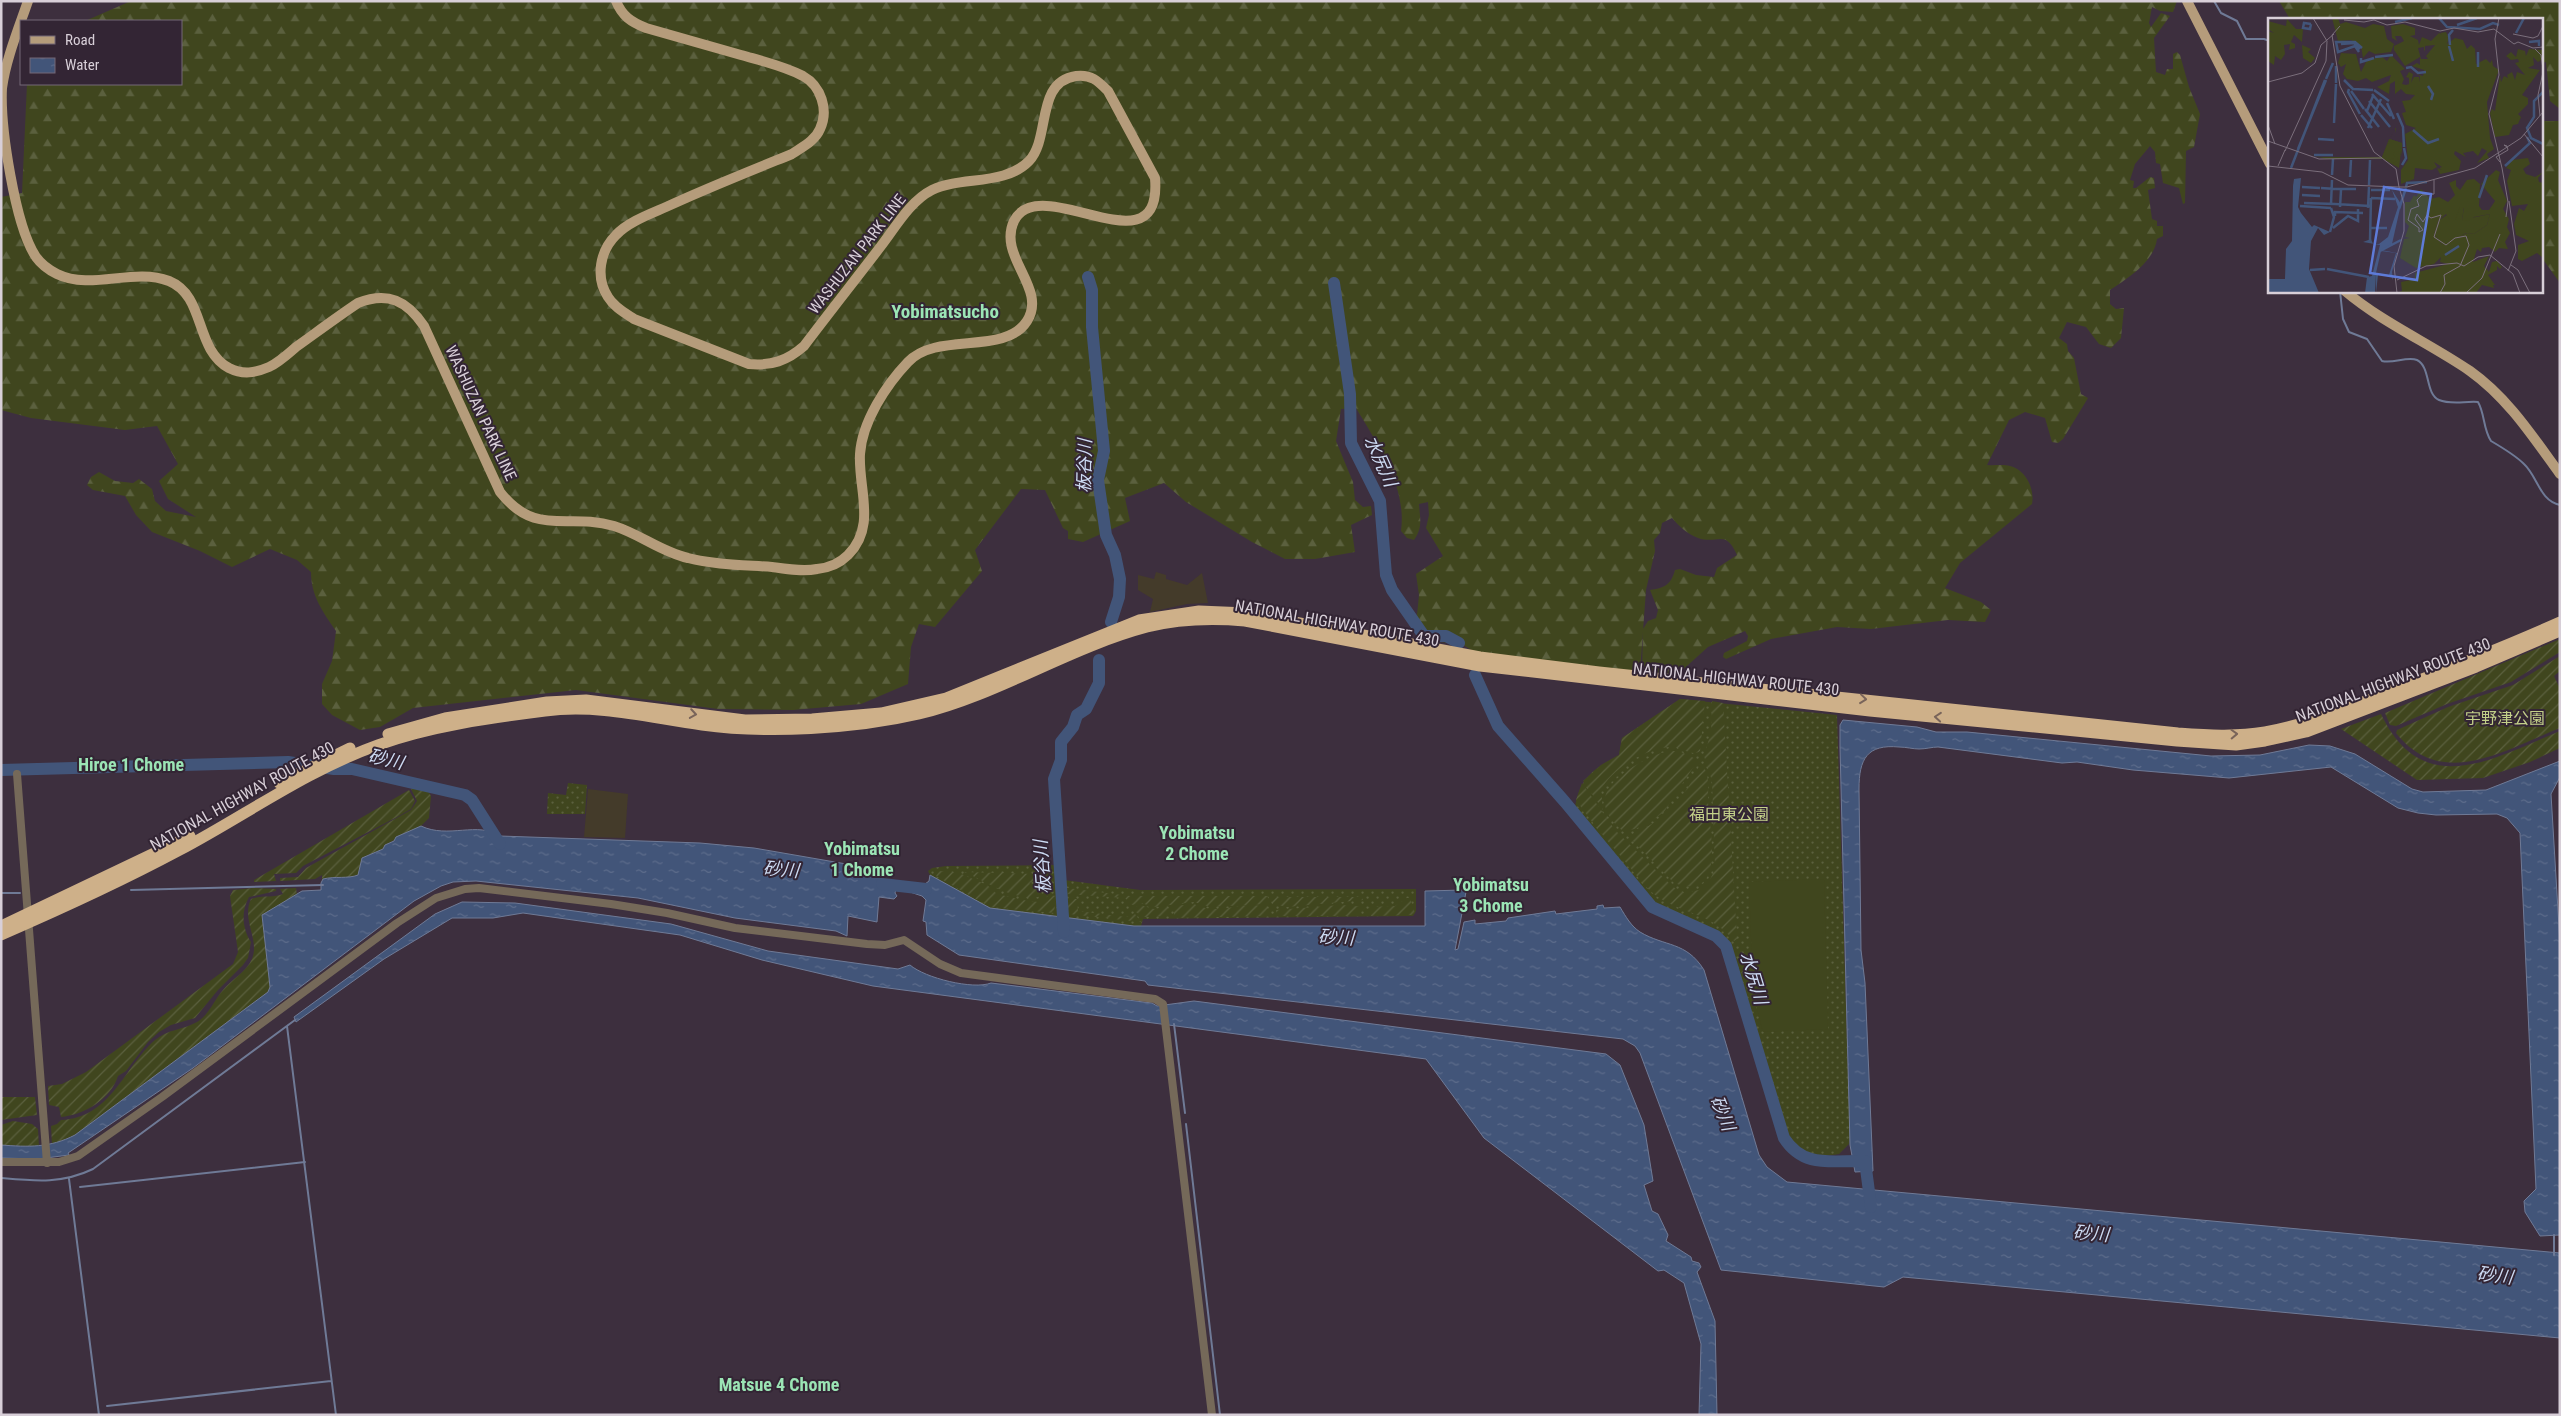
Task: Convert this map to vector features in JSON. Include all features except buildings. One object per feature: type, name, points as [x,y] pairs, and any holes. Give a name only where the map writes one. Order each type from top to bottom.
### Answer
[{"type":"highway","name":"NATIONAL HIGHWAY ROUTE 430","points":[[1,935],[29,918],[189,837],[320,765],[411,726],[445,718],[547,702],[586,700],[625,703],[745,720],[812,719],[881,713],[946,698],[1139,620],[1199,611],[1257,614],[1480,657],[1599,672],[2207,735],[2263,732],[2305,723],[2472,660],[2560,622]]},
{"type":"highway","name":"NATIONAL HIGHWAY ROUTE 430","points":[[320,765],[413,734],[548,711],[586,708],[704,726],[745,729],[813,728],[900,718],[949,706],[980,695],[1132,632],[1169,623],[1206,619],[1256,623],[1480,666],[1598,681],[2197,743],[2236,744],[2291,736],[2349,717],[2560,631]]},
{"type":"highway","name":"NATIONAL HIGHWAY ROUTE 430","points":[[1,926],[29,918]]},
{"type":"main road","name":"WASHUZAN PARK LINE","points":[[22,20],[28,1]]},
{"type":"main road","name":"WASHUZAN PARK LINE","points":[[20,26],[5,73],[2,91],[2,129],[8,170],[23,224],[36,257],[56,274],[81,280],[157,277],[169,281],[188,296],[212,353],[220,363],[238,372],[250,373],[271,366],[358,303],[368,299],[380,298],[402,303],[415,313],[424,326],[500,492],[521,513],[534,519],[600,523],[617,527],[688,558],[795,569],[816,570],[834,565],[848,555],[858,541],[864,525],[865,507],[860,453],[864,436],[879,403],[898,373],[910,359],[925,350],[1003,338],[1018,331],[1028,320],[1031,308],[1031,294],[1010,249],[1014,222],[1022,212],[1041,205],[1114,220],[1134,220],[1146,214],[1152,204],[1156,193],[1155,178],[1108,91],[1098,80],[1086,76],[1066,80],[1053,90],[1048,103],[1039,144],[1030,160],[1018,170],[1001,176],[946,185],[931,191],[918,200],[804,346],[790,358],[763,365],[749,364],[634,319],[618,308],[608,298],[602,286],[600,272],[602,258],[607,246],[617,233],[642,218],[792,154],[809,143],[820,130],[824,113],[821,97],[815,85],[804,76],[776,65],[646,28],[630,21],[620,10],[616,1]]},
{"type":"main road","points":[[2187,1],[2268,160]]},
{"type":"main road","points":[[2346,292],[2378,316],[2471,372],[2492,389],[2514,411],[2560,474]]},
{"type":"street","points":[[17,774],[47,1161]]},
{"type":"street","points":[[1,1162],[65,1161],[78,1156],[162,1097],[396,924],[436,898],[464,889],[509,891],[610,904],[734,928],[858,943],[886,945],[904,940],[940,964],[962,973],[1156,999],[1163,1004],[1212,1415]]},
{"type":"shaded area","points":[[1156,572],[1166,575],[1166,579],[1187,585],[1202,573],[1208,603],[1187,604],[1150,612],[1153,599],[1138,590],[1138,575],[1154,579]]},
{"type":"shaded area","points":[[588,789],[628,794],[625,838],[584,837]]},
{"type":"green space","points":[[131,1],[2177,1],[2173,12],[2160,11],[2152,7],[2149,23],[2151,27],[2161,13],[2170,16],[2154,38],[2156,72],[2165,75],[2167,69],[2173,69],[2173,54],[2177,52],[2180,55],[2189,87],[2200,114],[2194,147],[2186,151],[2185,203],[2183,204],[2179,188],[2163,183],[2160,164],[2156,163],[2155,152],[2150,146],[2135,164],[2130,180],[2134,181],[2133,188],[2136,188],[2150,177],[2154,178],[2155,188],[2148,190],[2152,219],[2157,221],[2157,226],[2163,226],[2163,236],[2157,239],[2155,247],[2146,262],[2132,275],[2110,290],[2110,304],[2116,309],[2124,308],[2121,338],[2111,348],[2099,344],[2086,327],[2067,322],[2059,338],[2067,344],[2068,351],[2074,358],[2081,394],[2088,398],[2063,439],[2058,443],[2052,442],[2045,418],[2025,412],[2009,420],[1987,465],[2007,465],[2016,468],[2025,476],[2031,486],[2033,498],[2032,504],[1960,563],[1945,588],[1981,602],[1991,610],[1985,622],[1948,620],[1871,629],[1837,627],[1771,639],[1726,659],[1723,657],[1724,653],[1747,641],[1748,636],[1745,631],[1708,647],[1678,674],[1642,672],[1643,632],[1640,672],[1474,652],[1462,644],[1430,641],[1416,625],[1419,595],[1416,574],[1443,556],[1426,528],[1429,515],[1428,502],[1419,504],[1420,523],[1417,536],[1414,540],[1407,538],[1401,531],[1402,514],[1400,498],[1389,466],[1356,408],[1341,409],[1336,441],[1353,482],[1355,500],[1363,507],[1371,506],[1372,515],[1351,525],[1355,552],[1315,559],[1285,559],[1252,542],[1186,502],[1164,483],[1125,498],[1130,521],[1083,542],[1068,539],[1068,531],[1063,528],[1045,490],[1021,489],[975,550],[982,571],[935,627],[919,624],[911,647],[908,684],[861,704],[793,710],[718,709],[576,690],[413,708],[380,727],[360,730],[332,715],[322,704],[322,684],[332,661],[336,631],[315,596],[311,572],[297,560],[270,549],[232,567],[200,551],[152,532],[136,515],[125,496],[93,490],[87,485],[91,477],[99,472],[115,481],[133,483],[139,479],[152,489],[155,501],[166,511],[196,517],[168,499],[159,481],[178,464],[157,426],[125,430],[31,418],[1,410],[1,197],[22,193],[27,85],[182,85],[182,20],[87,20]],"holes":[[[1672,518],[1684,530],[1698,538],[1705,540],[1720,539],[1729,542],[1737,555],[1717,568],[1714,577],[1696,575],[1680,569],[1675,570],[1666,585],[1650,590],[1658,610],[1656,618],[1648,621],[1643,629],[1646,590],[1655,551],[1654,540],[1660,533],[1662,523]]]},
{"type":"green space","points":[[2279,1],[2560,1],[2560,109],[2550,101],[2546,62],[2544,62],[2544,18],[2289,18]]},
{"type":"green space","points":[[2544,121],[2560,121],[2560,283],[2544,261]]},
{"type":"green space","points":[[2560,639],[2560,652],[2511,682],[2447,704],[2396,726],[2390,725],[2385,713]]},
{"type":"green space","name":"宇野津公園","points":[[2560,656],[2560,671],[2554,676],[2560,689],[2560,728],[2496,755],[2454,763],[2433,760],[2414,750],[2396,733],[2397,730],[2448,707],[2513,685]]},
{"type":"green space","name":"福田東公園","points":[[1680,699],[1837,715],[1850,1138],[1849,1144],[1839,1154],[1813,1155],[1801,1151],[1790,1143],[1729,944],[1712,929],[1668,910],[1651,900],[1628,875],[1575,808],[1584,782],[1595,770],[1619,755],[1622,738]]},
{"type":"green space","points":[[1680,699],[1705,701],[1700,751],[1691,753],[1674,747],[1664,748],[1643,754],[1622,766],[1606,782],[1601,790],[1603,810],[1583,781],[1601,765],[1619,755],[1622,738]]},
{"type":"green space","points":[[1712,701],[1723,703],[1737,939],[1734,941],[1717,925],[1668,903],[1650,891],[1576,800],[1582,783],[1615,830],[1673,887],[1684,893],[1699,890],[1708,884],[1715,869],[1712,781],[1704,756],[1711,732]]},
{"type":"green space","points":[[2381,714],[2398,741],[2417,758],[2439,765],[2462,766],[2485,761],[2560,731],[2560,748],[2530,762],[2483,778],[2417,780],[2341,729]]},
{"type":"green space","points":[[1679,751],[1698,760],[1664,812],[1644,826],[1624,832],[1607,813],[1605,804],[1609,787],[1625,772],[1646,759],[1662,753]]},
{"type":"green space","points":[[1700,764],[1705,770],[1708,780],[1712,859],[1709,873],[1703,883],[1691,887],[1674,883],[1628,836],[1652,824],[1671,808],[1688,788]]},
{"type":"green space","points":[[568,783],[587,785],[585,814],[547,814],[548,793],[566,795]]},
{"type":"green space","points":[[416,788],[428,791],[431,796],[429,818],[421,826],[385,845],[383,849],[362,858],[358,875],[322,880],[322,875],[315,879],[280,881],[280,878],[298,877],[306,868],[411,810],[417,801],[411,789]]},
{"type":"green space","points":[[409,790],[415,801],[411,809],[303,866],[296,873],[274,874],[276,881],[254,882],[254,880]]},
{"type":"green space","points":[[1062,865],[1064,880],[1140,890],[1416,889],[1416,911],[1413,916],[1143,919],[1141,926],[1134,926],[989,908],[930,875],[928,871],[932,868],[946,866]]},
{"type":"green space","points":[[939,871],[959,873],[987,885],[997,894],[1022,900],[1038,902],[1050,895],[1056,896],[1054,913],[990,907],[936,876]]},
{"type":"green space","points":[[964,872],[1034,874],[1033,882],[1029,883],[1040,888],[1040,894],[1038,897],[1018,896]]},
{"type":"green space","points":[[1824,879],[1828,1029],[1763,1032],[1753,993],[1749,882]]},
{"type":"green space","points":[[254,888],[276,889],[276,891],[249,897],[246,902],[244,925],[251,942],[248,958],[243,965],[218,990],[195,1018],[171,1025],[159,1032],[148,1042],[126,1071],[118,1076],[103,1099],[79,1113],[61,1117],[59,1107],[49,1105],[48,1086],[62,1084],[86,1072],[233,964],[238,952],[230,896],[233,890]]},
{"type":"green space","points":[[296,888],[297,895],[262,915],[270,987],[268,992],[75,1135],[52,1145],[51,1126],[61,1120],[78,1117],[105,1101],[144,1051],[155,1040],[160,1036],[192,1025],[201,1019],[223,990],[247,967],[254,952],[248,914],[251,899],[283,894],[280,889]]},
{"type":"green space","points":[[1067,888],[1130,896],[1267,896],[1270,901],[1267,904],[1210,907],[1194,902],[1154,907],[1141,903],[1132,905],[1125,898],[1067,894]]},
{"type":"green space","points":[[1273,897],[1362,897],[1363,900],[1287,907],[1273,904]]},
{"type":"green space","points":[[1410,898],[1415,913],[1412,915],[1371,916],[1369,907],[1395,906]]},
{"type":"green space","points":[[1067,899],[1077,899],[1078,911],[1126,917],[1135,914],[1141,922],[1069,914]]},
{"type":"green space","points":[[1194,904],[1212,909],[1250,905],[1268,908],[1262,916],[1174,918],[1174,906]]},
{"type":"green space","points":[[1140,905],[1154,909],[1167,907],[1170,916],[1144,917],[1134,911],[1133,908]]},
{"type":"green space","points":[[1341,905],[1366,907],[1356,916],[1277,916],[1276,910]]},
{"type":"green space","points":[[1,1097],[35,1097],[37,1115],[1,1120]]},
{"type":"green space","points":[[13,1121],[32,1124],[38,1129],[39,1147],[1,1145],[1,1125]]},
{"type":"water","points":[[1843,720],[1917,727],[1936,732],[1967,732],[2211,756],[2260,755],[2309,745],[2330,746],[2355,754],[2412,789],[2423,792],[2486,790],[2560,761],[2560,777],[2551,794],[2560,944],[2560,1235],[2540,1236],[2525,1212],[2524,1201],[2536,1189],[2520,833],[2507,818],[2497,814],[2436,815],[2398,808],[2331,767],[2229,778],[2133,770],[2077,762],[2062,763],[1938,747],[1919,749],[1888,747],[1872,751],[1863,762],[1859,778],[1859,789],[1861,950],[1865,983],[1873,1171],[1855,1172],[1850,1145],[1840,747],[1840,725]]},
{"type":"water","points":[[421,826],[431,830],[442,831],[482,830],[500,836],[700,843],[754,848],[881,870],[882,879],[898,882],[895,893],[897,896],[894,899],[879,897],[877,922],[848,916],[847,936],[836,931],[735,918],[638,898],[476,881],[453,882],[441,886],[414,901],[193,1068],[68,1153],[69,1155],[38,1159],[1,1158],[1,1145],[39,1146],[75,1135],[268,992],[270,987],[262,915],[302,891],[321,890],[323,879],[358,875],[362,858],[383,849],[385,845],[394,841],[396,837]]},
{"type":"water","points":[[930,875],[990,908],[1134,926],[1425,926],[1425,891],[1464,890],[1466,892],[1455,950],[1458,949],[1464,922],[1475,920],[1475,924],[1506,921],[1508,918],[1555,911],[1556,914],[1597,909],[1597,906],[1603,905],[1604,908],[1620,907],[1637,930],[1649,937],[1682,949],[1690,954],[1704,970],[1759,1155],[1767,1167],[1787,1182],[2560,1253],[2560,1338],[1903,1277],[1884,1287],[1721,1270],[1640,1053],[1635,1046],[1623,1039],[1148,985],[1145,981],[959,955],[927,935],[926,922],[923,921],[926,900],[922,896],[910,892],[912,885],[925,884],[929,881]]},
{"type":"water","points":[[462,902],[515,903],[671,924],[768,951],[898,969],[910,965],[926,974],[961,984],[983,985],[991,983],[1152,1003],[1157,1006],[1194,1001],[1606,1054],[1620,1065],[1644,1125],[1653,1181],[1644,1185],[1652,1211],[1658,1214],[1668,1235],[1666,1241],[1691,1257],[1692,1261],[1699,1263],[1701,1267],[1697,1272],[1715,1321],[1717,1415],[1699,1415],[1701,1344],[1684,1283],[1664,1270],[1658,1271],[1484,1138],[1426,1059],[873,986],[762,960],[680,935],[523,913],[493,918],[452,918],[384,959],[296,1022],[294,1017],[435,914]]},
{"type":"waterway","points":[[2214,1],[2221,13],[2237,21],[2246,39],[2268,40]]},
{"type":"waterway","name":"板谷川","points":[[1088,277],[1092,290],[1092,327],[1104,451],[1098,480],[1106,535],[1115,555],[1120,579],[1119,597],[1111,622]]},
{"type":"waterway","name":"水尻川","points":[[1334,283],[1350,394],[1351,443],[1380,501],[1386,575],[1392,590],[1424,636],[1446,636],[1459,643]]},
{"type":"waterway","points":[[2340,292],[2343,319],[2349,332],[2367,339],[2382,361],[2391,362],[2413,359],[2421,363],[2432,392],[2439,400],[2453,403],[2478,402],[2491,441],[2509,452],[2529,469],[2547,498],[2560,505]]},
{"type":"waterway","name":"板谷川","points":[[1064,932],[1054,779],[1061,760],[1061,742],[1073,727],[1077,715],[1086,709],[1099,683],[1099,660]]},
{"type":"waterway","name":"水尻川","points":[[1475,675],[1498,726],[1565,802],[1652,907],[1716,936],[1726,946],[1784,1138],[1800,1155],[1810,1159],[1820,1161],[1865,1161],[1871,1207]]},
{"type":"waterway","name":"砂川","points":[[1,770],[288,762],[334,769],[352,769],[465,795],[472,800],[500,844]]},
{"type":"waterway","name":"砂川","points":[[882,884],[926,889]]},
{"type":"waterway","points":[[131,890],[323,885]]},
{"type":"waterway","points":[[1,893],[20,893]]},
{"type":"waterway","points":[[1,1178],[59,1179],[82,1174],[93,1169],[295,1020]]},
{"type":"waterway","points":[[1174,1024],[1185,1113]]},
{"type":"waterway","points":[[287,1026],[336,1415]]},
{"type":"waterway","points":[[1186,1124],[1220,1415]]},
{"type":"waterway","points":[[80,1187],[305,1162]]},
{"type":"waterway","points":[[69,1179],[99,1415]]},
{"type":"waterway","points":[[2554,1235],[2554,1255]]},
{"type":"waterway","points":[[107,1406],[331,1381]]},
{"type":"district","name":"Yobimatsucho","points":[[945,311]]},
{"type":"district","name":"Hiroe 1 Chome","points":[[131,764]]},
{"type":"district","name":"Yobimatsu 2 Chome","points":[[1197,842]]},
{"type":"district","name":"Yobimatsu 1 Chome","points":[[862,858]]},
{"type":"district","name":"Yobimatsu 3 Chome","points":[[1491,894]]},
{"type":"district","name":"Matsue 4 Chome","points":[[779,1384]]}]
